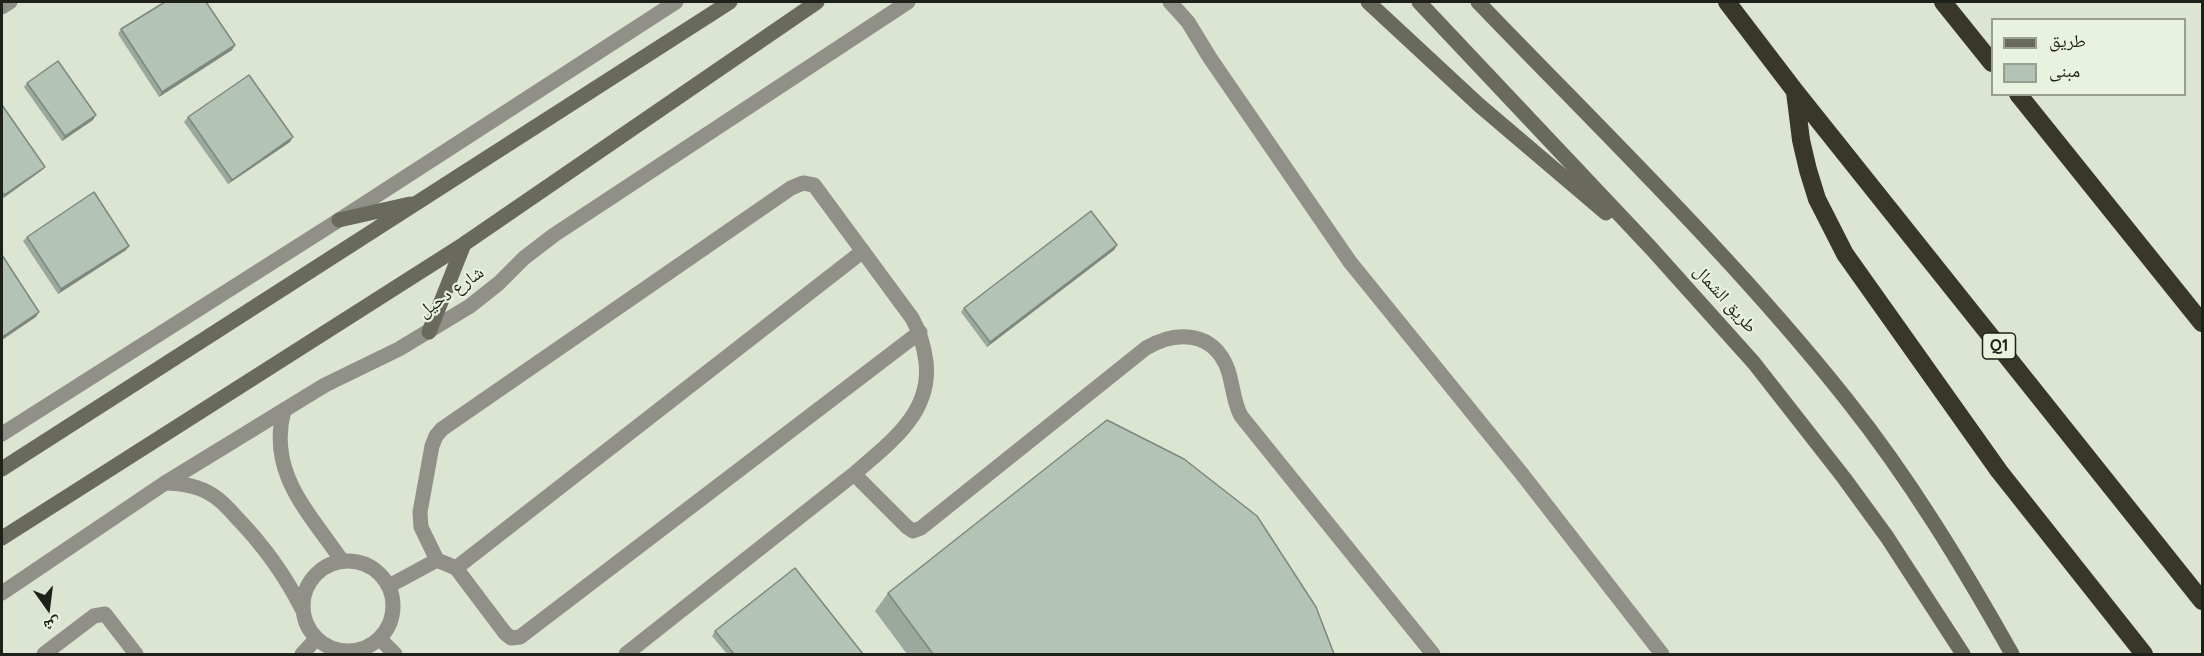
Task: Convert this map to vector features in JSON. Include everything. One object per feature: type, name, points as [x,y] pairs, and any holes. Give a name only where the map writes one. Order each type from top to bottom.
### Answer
[{"type":"highway","name":"Q1","points":[[1727,2],[1795,91],[2202,601]]},
{"type":"highway","points":[[1943,2],[1991,62]]},
{"type":"highway","points":[[1795,91],[1801,141],[1808,170],[1817,199],[1845,254],[1999,471],[2144,654]]},
{"type":"highway","points":[[2020,96],[2202,323]]},
{"type":"main road","points":[[2,469],[730,2]]},
{"type":"main road","name":"شارع دحيل","points":[[2,538],[464,244],[818,2]]},
{"type":"main road","points":[[1368,2],[1487,112],[1650,247]]},
{"type":"main road","name":"طريق الشمال","points":[[1419,2],[1650,247],[1754,363],[1800,420],[1887,537],[1963,654]]},
{"type":"main road","name":"طريق الشمال","points":[[1478,2],[1685,214],[1796,338],[1848,402],[1898,471],[1945,540],[2012,654]]},
{"type":"main road","points":[[339,220],[421,201]]},
{"type":"main road","points":[[429,332],[464,244]]},
{"type":"street","points":[[2,7],[10,2]]},
{"type":"street","points":[[2,434],[676,2]]},
{"type":"street","name":"شارع دحيل","points":[[2,593],[165,483],[284,410],[325,385],[399,349],[470,306],[499,283],[524,258],[554,235],[908,2]]},
{"type":"street","points":[[1170,2],[1188,22],[1216,68],[1350,262],[1522,474],[1662,654]]},
{"type":"street","points":[[626,654],[854,474],[903,430],[916,413],[924,395],[928,377],[920,332],[814,185],[803,183],[791,188],[442,429],[432,446],[420,512],[421,527],[437,560],[456,568],[505,633],[511,638],[520,637],[920,332]]},
{"type":"street","points":[[456,568],[863,251]]},
{"type":"street","points":[[854,474],[907,527],[913,531],[921,528],[1146,348],[1172,337],[1197,338],[1208,344],[1222,359],[1228,370],[1240,416],[1432,654]]},
{"type":"street","points":[[284,410],[278,439],[284,473],[342,561]]},
{"type":"street","points":[[165,483],[191,485],[214,496],[224,504],[275,562],[302,609],[306,625],[316,639],[327,647],[340,651],[354,651],[368,647],[380,639],[388,628],[393,600],[389,586],[381,575],[369,566],[342,561],[326,566],[312,577],[304,592],[302,609]]},
{"type":"street","points":[[389,586],[437,560]]},
{"type":"street","points":[[44,654],[94,615],[105,614],[136,654]]},
{"type":"street","points":[[302,654],[316,639]]},
{"type":"street","points":[[380,639],[395,654]]},
{"type":"building","points":[[165,2],[206,2],[235,45],[162,92],[121,29]]},
{"type":"building","points":[[58,61],[96,115],[65,136],[27,83]]},
{"type":"building","points":[[249,75],[293,137],[232,180],[188,117]]},
{"type":"building","points":[[2,105],[45,167],[4,195],[2,192]]},
{"type":"building","points":[[94,192],[129,246],[61,289],[27,237]]},
{"type":"building","points":[[1091,211],[1117,245],[990,342],[964,308]]},
{"type":"building","points":[[2,255],[39,312],[2,337]]},
{"type":"building","points":[[1107,420],[1184,459],[1257,516],[1316,607],[1334,654],[933,654],[888,593]]},
{"type":"building","points":[[795,568],[863,654],[734,654],[715,631]]}]
